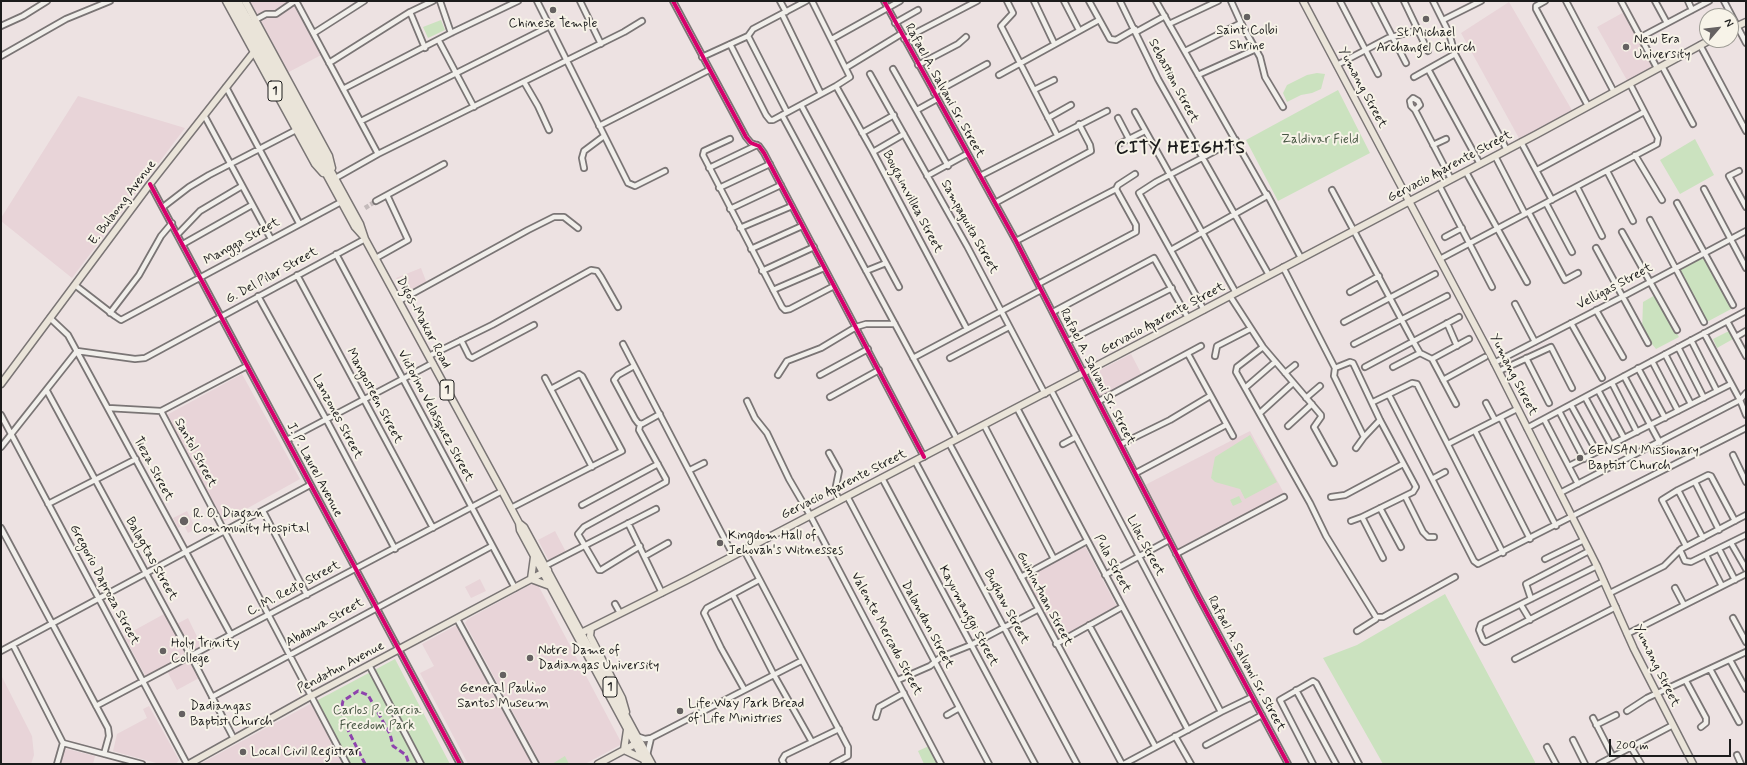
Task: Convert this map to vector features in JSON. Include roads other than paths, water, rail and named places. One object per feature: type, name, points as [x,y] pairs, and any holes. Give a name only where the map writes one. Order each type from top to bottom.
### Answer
[{"type":"main road","name":"Digos-Makar Road","points":[[226,1],[315,164],[332,178]]},
{"type":"main road","name":"Digos-Makar Road","points":[[232,1],[332,178],[360,224],[365,239],[502,491],[519,523],[520,530],[534,557],[545,570],[551,587],[626,728],[637,743],[645,759],[652,764]]},
{"type":"main road","name":"Digos-Makar Road","points":[[238,1],[332,178],[341,202],[355,228],[365,239]]},
{"type":"main road","name":"Digos-Makar Road","points":[[245,1],[329,156],[332,178]]},
{"type":"main road","name":"Yumang Street","points":[[1303,1],[1499,371],[1590,551],[1627,634],[1693,764]]},
{"type":"main road","name":"E. Bulaong Avenue","points":[[1,384],[150,184],[264,38]]},
{"type":"main road","name":"Gervacio Aparente Street","points":[[581,633],[1045,394],[1353,230],[1466,172],[1699,46]]},
{"type":"main road","name":"Digos-Makar Road","points":[[519,523],[524,527],[545,570],[629,722],[636,736],[637,743]]},
{"type":"main road","points":[[534,557],[531,579],[551,587]]},
{"type":"main road","name":"Pendatun Avenue","points":[[188,764],[398,649],[515,588],[545,570]]},
{"type":"main road","points":[[591,628],[590,636],[622,698],[629,722]]},
{"type":"main road","points":[[624,750],[626,728]]},
{"type":"main road","points":[[598,764],[607,762],[637,743]]},
{"type":"main road","points":[[624,750],[645,759]]},
{"type":"street","points":[[1,26],[11,22],[47,1]]},
{"type":"street","points":[[1,56],[60,22],[110,1]]},
{"type":"street","points":[[255,20],[266,14],[276,14],[296,1],[378,154]]},
{"type":"street","points":[[314,33],[364,1]]},
{"type":"street","points":[[329,63],[410,12],[433,1]]},
{"type":"street","points":[[440,1],[451,33]]},
{"type":"street","points":[[343,89],[439,41],[451,33],[518,1]]},
{"type":"street","points":[[537,1],[630,185],[635,186],[665,170]]},
{"type":"street","points":[[580,1],[601,44]]},
{"type":"street","points":[[673,1],[746,138],[751,143],[761,148],[770,164],[924,456]]},
{"type":"street","points":[[780,1],[821,94]]},
{"type":"street","points":[[702,57],[748,36],[752,29],[806,1]]},
{"type":"street","points":[[730,44],[768,119],[773,120],[850,77],[847,67],[812,1]]},
{"type":"street","name":"Rafael A. Salvani Sr. Street","points":[[884,1],[1016,241],[1136,473],[1176,554],[1288,764]]},
{"type":"street","points":[[832,39],[900,1]]},
{"type":"street","points":[[847,67],[902,36],[977,1]]},
{"type":"street","points":[[1007,1],[1012,13],[1000,25],[1057,135]]},
{"type":"street","points":[[1034,1],[1054,44]]},
{"type":"street","points":[[1064,1],[1079,30]]},
{"type":"street","points":[[1089,1],[1109,38],[1113,40],[1136,31],[1165,16]]},
{"type":"street","name":"Sebastian Street","points":[[1120,1],[1136,31],[1140,44],[1158,79],[1269,275]]},
{"type":"street","points":[[1156,1],[1302,258]]},
{"type":"street","points":[[1169,24],[1218,1]]},
{"type":"street","points":[[1231,1],[1241,23],[1256,49],[1261,61],[1265,78],[1283,107]]},
{"type":"street","points":[[1340,1],[1378,74]]},
{"type":"street","points":[[1374,1],[1406,62]]},
{"type":"street","points":[[1404,1],[1428,51]]},
{"type":"street","points":[[1433,1],[1443,20],[1455,54],[1507,150]]},
{"type":"street","points":[[1443,20],[1480,1]]},
{"type":"street","points":[[1545,1],[1537,5],[1536,9],[1588,106]]},
{"type":"street","points":[[1566,1],[1614,92]]},
{"type":"street","points":[[1621,1],[1693,124]]},
{"type":"street","points":[[1655,1],[1667,23]]},
{"type":"street","points":[[1688,1],[1692,10]]},
{"type":"street","points":[[1641,37],[1709,1]]},
{"type":"street","points":[[895,23],[918,10]]},
{"type":"street","points":[[410,12],[425,48]]},
{"type":"street","points":[[999,75],[1099,20]]},
{"type":"street","points":[[332,178],[601,44],[642,21]]},
{"type":"street","points":[[1185,51],[1241,23]]},
{"type":"street","points":[[361,122],[550,26]]},
{"type":"street","points":[[1337,65],[1392,36],[1418,30]]},
{"type":"street","points":[[1739,30],[1746,43]]},
{"type":"street","points":[[748,36],[787,112]]},
{"type":"street","points":[[918,65],[958,44],[966,37]]},
{"type":"street","points":[[439,41],[474,107]]},
{"type":"street","points":[[1702,48],[1746,131]]},
{"type":"street","points":[[1198,75],[1256,49]]},
{"type":"street","points":[[1414,77],[1455,54]]},
{"type":"street","points":[[934,93],[987,64]]},
{"type":"street","points":[[893,69],[948,166]]},
{"type":"street","points":[[1428,69],[1480,164]]},
{"type":"street","points":[[599,126],[709,70]]},
{"type":"street","name":"Sampaguita Street","points":[[870,74],[967,246],[1045,394]]},
{"type":"street","points":[[1034,90],[1054,80]]},
{"type":"street","points":[[524,82],[538,106],[549,130]]},
{"type":"street","points":[[1440,259],[1657,144],[1658,140],[1630,84]]},
{"type":"street","name":"Bougainvillea Street","points":[[836,86],[873,152],[967,329]]},
{"type":"street","points":[[226,87],[300,223]]},
{"type":"street","points":[[917,110],[937,99]]},
{"type":"street","points":[[800,105],[899,287]]},
{"type":"street","points":[[1048,118],[1071,105]]},
{"type":"street","points":[[1415,110],[1451,179]]},
{"type":"street","points":[[980,176],[1057,135],[1107,111]]},
{"type":"street","points":[[1135,112],[1236,293]]},
{"type":"street","points":[[1537,170],[1644,112]]},
{"type":"street","points":[[204,115],[271,239]]},
{"type":"street","points":[[782,115],[957,440]]},
{"type":"street","points":[[862,133],[894,115]]},
{"type":"street","points":[[1118,118],[1129,139]]},
{"type":"street","points":[[995,203],[1091,151],[1090,144],[1079,124]]},
{"type":"street","points":[[163,207],[189,187],[296,130]]},
{"type":"street","points":[[1119,144],[1145,131]]},
{"type":"street","points":[[873,152],[904,134]]},
{"type":"street","points":[[584,168],[582,158],[584,151],[604,136]]},
{"type":"street","points":[[730,139],[704,151],[703,155],[782,307],[787,310],[834,286]]},
{"type":"street","points":[[1433,145],[1446,139]]},
{"type":"street","points":[[1204,310],[1138,193],[1141,190],[1236,140]]},
{"type":"street","points":[[1521,142],[1552,200]]},
{"type":"street","points":[[709,168],[757,145]]},
{"type":"street","points":[[927,176],[968,154]]},
{"type":"street","points":[[1635,155],[1662,200]]},
{"type":"street","points":[[1495,156],[1565,280],[1578,273]]},
{"type":"street","points":[[376,201],[444,164]]},
{"type":"street","points":[[719,188],[770,164]]},
{"type":"street","points":[[1607,171],[1633,221]]},
{"type":"street","points":[[1739,171],[1729,176],[1746,207]]},
{"type":"street","points":[[1466,172],[1527,282]]},
{"type":"street","points":[[1016,241],[1116,189],[1118,185],[1135,174]]},
{"type":"street","name":"J. P. Laurel Avenue","points":[[150,184],[460,764]]},
{"type":"street","points":[[730,209],[781,184]]},
{"type":"street","points":[[178,234],[200,212],[242,186]]},
{"type":"street","points":[[1439,186],[1492,287]]},
{"type":"street","points":[[1577,187],[1602,236]]},
{"type":"street","points":[[1038,284],[1132,235],[1137,230],[1116,189]]},
{"type":"street","points":[[1704,189],[1746,268]]},
{"type":"street","points":[[1332,190],[1413,341],[1420,353],[1432,359],[1456,404]]},
{"type":"street","points":[[1171,250],[1266,198],[1267,194]]},
{"type":"street","points":[[376,258],[408,240],[387,195]]},
{"type":"street","name":"Mangga Street","points":[[76,285],[110,313],[121,320],[341,202]]},
{"type":"street","points":[[1677,202],[1732,305]]},
{"type":"street","points":[[1546,203],[1572,252]]},
{"type":"street","points":[[183,244],[252,205]]},
{"type":"street","points":[[740,228],[792,206]]},
{"type":"street","points":[[399,302],[554,217],[564,217],[578,228]]},
{"type":"street","points":[[1650,220],[1704,322]]},
{"type":"street","points":[[110,313],[138,275],[161,236],[172,223]]},
{"type":"street","points":[[751,249],[802,226]]},
{"type":"street","points":[[1445,237],[1462,228]]},
{"type":"street","name":"Velligas Street","points":[[1494,362],[1622,297],[1746,231]]},
{"type":"street","points":[[1622,232],[1677,330]]},
{"type":"street","name":"G. Del Pilar Street","points":[[77,351],[143,359],[365,239]]},
{"type":"street","points":[[762,270],[814,247]]},
{"type":"street","points":[[1596,248],[1648,342]]},
{"type":"street","name":"Victorino Velasquez Street","points":[[336,254],[515,588]]},
{"type":"street","points":[[1053,312],[1154,258],[1188,318]]},
{"type":"street","points":[[866,271],[886,263]]},
{"type":"street","points":[[773,290],[824,268]]},
{"type":"street","points":[[1283,268],[1336,368],[1334,378],[1364,437]]},
{"type":"street","points":[[429,356],[591,270],[597,271],[618,307]]},
{"type":"street","points":[[1344,322],[1435,274]]},
{"type":"street","name":"Mangosteen Street","points":[[297,275],[433,528]]},
{"type":"street","points":[[1350,292],[1378,276]]},
{"type":"street","points":[[1068,341],[1172,288]]},
{"type":"street","points":[[912,358],[1041,290]]},
{"type":"street","name":"Lanzones Street","points":[[258,296],[326,419],[395,549]]},
{"type":"street","points":[[1230,296],[1263,348],[1322,416],[1314,426],[1314,430],[1334,463]]},
{"type":"street","points":[[1354,344],[1447,296]]},
{"type":"street","points":[[1515,304],[1535,342]]},
{"type":"street","points":[[1596,310],[1623,357]]},
{"type":"street","points":[[1527,428],[1746,311]]},
{"type":"street","points":[[1365,367],[1459,317]]},
{"type":"street","name":"Tieza Street","points":[[50,318],[68,335],[231,635]]},
{"type":"street","points":[[1727,321],[1745,353]]},
{"type":"street","points":[[1447,323],[1457,346]]},
{"type":"street","points":[[1571,323],[1602,378]]},
{"type":"street","points":[[778,375],[787,361],[821,348],[856,327],[866,324],[895,324]]},
{"type":"street","points":[[461,340],[469,356],[472,358],[534,326]]},
{"type":"street","points":[[950,358],[1009,327]]},
{"type":"street","points":[[1215,356],[1217,346],[1250,329]]},
{"type":"street","points":[[1736,337],[1746,331]]},
{"type":"street","points":[[1704,333],[1740,400],[1746,415]]},
{"type":"street","points":[[1432,359],[1469,339]]},
{"type":"street","points":[[1691,340],[1717,391]]},
{"type":"street","points":[[624,344],[733,556]]},
{"type":"street","points":[[1099,401],[1201,346]]},
{"type":"street","points":[[1499,371],[1551,347],[1572,388]]},
{"type":"street","points":[[1678,347],[1704,398]]},
{"type":"street","points":[[1263,348],[1236,369],[1326,536],[1376,617]]},
{"type":"street","points":[[820,375],[868,349]]},
{"type":"street","points":[[1,447],[77,351]]},
{"type":"street","points":[[1393,367],[1420,353]]},
{"type":"street","points":[[1188,354],[1233,436]]},
{"type":"street","points":[[1664,354],[1691,404]]},
{"type":"street","points":[[1443,380],[1485,357]]},
{"type":"street","points":[[1526,358],[1549,403]]},
{"type":"street","points":[[1652,361],[1678,411]]},
{"type":"street","points":[[1245,388],[1275,362]]},
{"type":"street","points":[[1336,368],[1352,362],[1416,489],[1405,496],[1351,522]]},
{"type":"street","points":[[287,440],[433,363]]},
{"type":"street","points":[[1285,373],[1295,365]]},
{"type":"street","points":[[108,408],[161,411],[247,366]]},
{"type":"street","points":[[634,366],[618,375],[614,380],[634,419],[640,425],[640,430],[666,479],[666,482],[625,503],[580,530],[578,534],[596,567],[601,570],[640,546]]},
{"type":"street","points":[[1638,368],[1665,418]]},
{"type":"street","points":[[830,397],[879,370]]},
{"type":"street","points":[[511,508],[621,453],[622,448],[582,376],[579,374],[551,389]]},
{"type":"street","points":[[1624,376],[1660,443]]},
{"type":"street","points":[[545,378],[592,467]]},
{"type":"street","points":[[1260,413],[1293,383]]},
{"type":"street","points":[[1373,402],[1412,383],[1417,384],[1503,553]]},
{"type":"street","points":[[1612,383],[1637,432]]},
{"type":"street","points":[[1569,466],[1731,384]]},
{"type":"street","points":[[1306,398],[1320,386]]},
{"type":"street","name":"Lilac Street","points":[[1051,390],[1221,712]]},
{"type":"street","points":[[1598,390],[1624,438]]},
{"type":"street","name":"Balagtas Street","points":[[46,391],[191,656],[234,739]]},
{"type":"street","points":[[1560,493],[1660,443],[1740,400],[1746,393]]},
{"type":"street","points":[[1388,395],[1476,563],[1483,563],[1746,428]]},
{"type":"street","points":[[1121,444],[1170,420],[1210,396]]},
{"type":"street","points":[[1586,397],[1611,445]]},
{"type":"street","name":"Valente Mercado Street","points":[[747,401],[755,418],[767,433],[789,479],[810,515],[941,764]]},
{"type":"street","points":[[1486,403],[1495,420]]},
{"type":"street","points":[[1288,426],[1312,404]]},
{"type":"street","points":[[1571,405],[1597,452]]},
{"type":"street","name":"Pula Street","points":[[1017,408],[1188,730]]},
{"type":"street","points":[[1448,444],[1501,418],[1517,408]]},
{"type":"street","name":"Santol Street","points":[[161,411],[347,764]]},
{"type":"street","points":[[1559,412],[1584,458]]},
{"type":"street","points":[[640,425],[660,414]]},
{"type":"street","name":"Gregorio Daproza Street","points":[[1,415],[188,764]]},
{"type":"street","points":[[1501,418],[1556,526]]},
{"type":"street","points":[[1544,419],[1578,484]]},
{"type":"street","points":[[1356,448],[1380,420]]},
{"type":"street","points":[[984,425],[1054,559]]},
{"type":"street","points":[[1136,473],[1226,425]]},
{"type":"street","points":[[1475,431],[1530,539]]},
{"type":"street","points":[[1063,444],[1076,438]]},
{"type":"street","name":"Guinintuan Street","points":[[949,443],[1021,577],[1037,610],[1123,764]]},
{"type":"street","points":[[829,453],[839,471],[835,491],[839,500]]},
{"type":"street","points":[[1733,455],[1746,482]]},
{"type":"street","points":[[48,504],[136,459]]},
{"type":"street","name":"Bughaw Street","points":[[915,461],[1077,764]]},
{"type":"street","points":[[690,470],[704,463]]},
{"type":"street","points":[[582,505],[658,464]]},
{"type":"street","points":[[1331,496],[1345,495],[1403,464]]},
{"type":"street","points":[[1432,479],[1445,472]]},
{"type":"street","points":[[1686,546],[1662,500],[1678,490],[1708,475],[1711,476],[1735,521]]},
{"type":"street","name":"Kayumanggi Street","points":[[882,478],[1035,764]]},
{"type":"street","points":[[1695,482],[1719,530]]},
{"type":"street","points":[[1,651],[186,553],[310,485]]},
{"type":"street","points":[[1678,490],[1703,538]]},
{"type":"street","name":"C. M. Recto Street","points":[[96,706],[502,491]]},
{"type":"street","name":"Dalandan Street","points":[[847,496],[989,764]]},
{"type":"street","points":[[1405,496],[1423,532],[1428,537],[1434,537]]},
{"type":"street","points":[[1176,554],[1284,497]]},
{"type":"street","points":[[1380,508],[1401,547]]},
{"type":"street","points":[[545,570],[584,546],[656,509]]},
{"type":"street","points":[[263,511],[307,595]]},
{"type":"street","points":[[1610,593],[1664,566],[1686,546],[1746,515]]},
{"type":"street","points":[[1362,516],[1383,558]]},
{"type":"street","points":[[628,523],[662,592]]},
{"type":"street","points":[[1,528],[109,732],[104,754]]},
{"type":"street","points":[[1680,550],[1687,562],[1691,562],[1731,542],[1745,537]]},
{"type":"street","points":[[1105,575],[1169,540]]},
{"type":"street","points":[[1545,559],[1584,540]]},
{"type":"street","points":[[1021,577],[1087,541]]},
{"type":"street","points":[[644,556],[668,542]]},
{"type":"street","points":[[1731,542],[1746,569]]},
{"type":"street","name":"Abdawa Street","points":[[212,697],[492,546]]},
{"type":"street","points":[[1719,549],[1735,580]]},
{"type":"street","points":[[744,550],[801,661],[839,729],[849,752],[845,758],[833,764]]},
{"type":"street","points":[[1531,599],[1526,584],[1590,551]]},
{"type":"street","points":[[1706,555],[1722,586]]},
{"type":"street","points":[[1597,566],[1481,624],[1479,630],[1483,640],[1486,642],[1604,581]]},
{"type":"street","points":[[1627,634],[1746,574]]},
{"type":"street","points":[[1357,630],[1376,617],[1384,616],[1455,576]]},
{"type":"street","points":[[744,690],[720,648],[704,613],[707,608],[759,580]]},
{"type":"street","points":[[1675,588],[1684,605]]},
{"type":"street","points":[[733,595],[774,675],[812,742]]},
{"type":"street","points":[[615,604],[620,613]]},
{"type":"street","points":[[1521,605],[1530,620]]},
{"type":"street","points":[[1056,644],[1122,607]]},
{"type":"street","points":[[1515,659],[1616,607]]},
{"type":"street","points":[[898,680],[1004,628],[1037,610]]},
{"type":"street","points":[[1733,618],[1746,642]]},
{"type":"street","points":[[457,619],[536,764]]},
{"type":"street","points":[[1088,625],[1155,746]]},
{"type":"street","points":[[13,645],[63,743],[57,764]]},
{"type":"street","points":[[1627,710],[1657,694],[1746,652]]},
{"type":"street","points":[[1730,660],[1746,689]]},
{"type":"street","points":[[636,736],[651,738],[801,661]]},
{"type":"street","points":[[369,665],[421,764]]},
{"type":"street","points":[[1710,669],[1739,722]]},
{"type":"street","points":[[1313,764],[1280,702],[1282,698],[1315,681],[1359,764]]},
{"type":"street","points":[[1686,681],[1706,718],[1706,723],[1701,727]]},
{"type":"street","points":[[1296,690],[1336,764]]},
{"type":"street","points":[[876,717],[879,707],[904,693]]},
{"type":"street","points":[[1123,764],[1221,712],[1252,698]]},
{"type":"street","points":[[947,715],[959,708]]},
{"type":"street","points":[[1206,745],[1262,715]]},
{"type":"street","points":[[1596,725],[1616,715]]},
{"type":"street","points":[[1593,718],[1613,757]]},
{"type":"street","points":[[1599,764],[1673,725]]},
{"type":"street","points":[[784,764],[782,760],[785,755],[839,729]]},
{"type":"street","points":[[1175,736],[1191,764]]},
{"type":"street","points":[[645,759],[651,738]]},
{"type":"street","points":[[1573,740],[1585,764]]},
{"type":"street","points":[[63,743],[142,764]]},
{"type":"street","points":[[1547,747],[1556,764]]},
{"type":"street","points":[[1632,747],[1641,764]]},
{"type":"street","points":[[1736,755],[1741,764]]},
{"type":"tunnel","points":[[365,208],[376,201]]},
{"type":"place","name":"Chinese Temple","points":[[553,10]]},
{"type":"place","name":"Saint Colbi Shrine","points":[[1247,17]]},
{"type":"place","name":"St Michael Archangel Church","points":[[1426,19]]},
{"type":"place","name":"New Era University","points":[[1626,47]]},
{"type":"place","name":"GENSAN Missionary Baptist Church","points":[[1580,458]]},
{"type":"place","name":"R. O. Diagan Community Hospital","points":[[184,521]]},
{"type":"place","name":"Kingdom Hall of Jehovah's Witnesses","points":[[720,543]]},
{"type":"place","name":"Holy Trinity College","points":[[163,651]]},
{"type":"place","name":"Notre Dame of Dadiangas University","points":[[530,658]]},
{"type":"place","name":"General Paulino Santos Museum","points":[[503,675]]},
{"type":"place","name":"Life Way Park Bread of Life Ministries","points":[[680,711]]},
{"type":"place","name":"Dadiangas Baptist Church","points":[[182,714]]},
{"type":"place","name":"Local Civil Registrar","points":[[243,752]]},
{"type":"district","name":"CITY HEIGHTS","points":[[1181,149]]},
{"type":"park label","name":"Zaldivar Field","points":[[1320,140]]},
{"type":"park label","name":"Carlos P. Garcia Freedom Park","points":[[377,718]]}]
